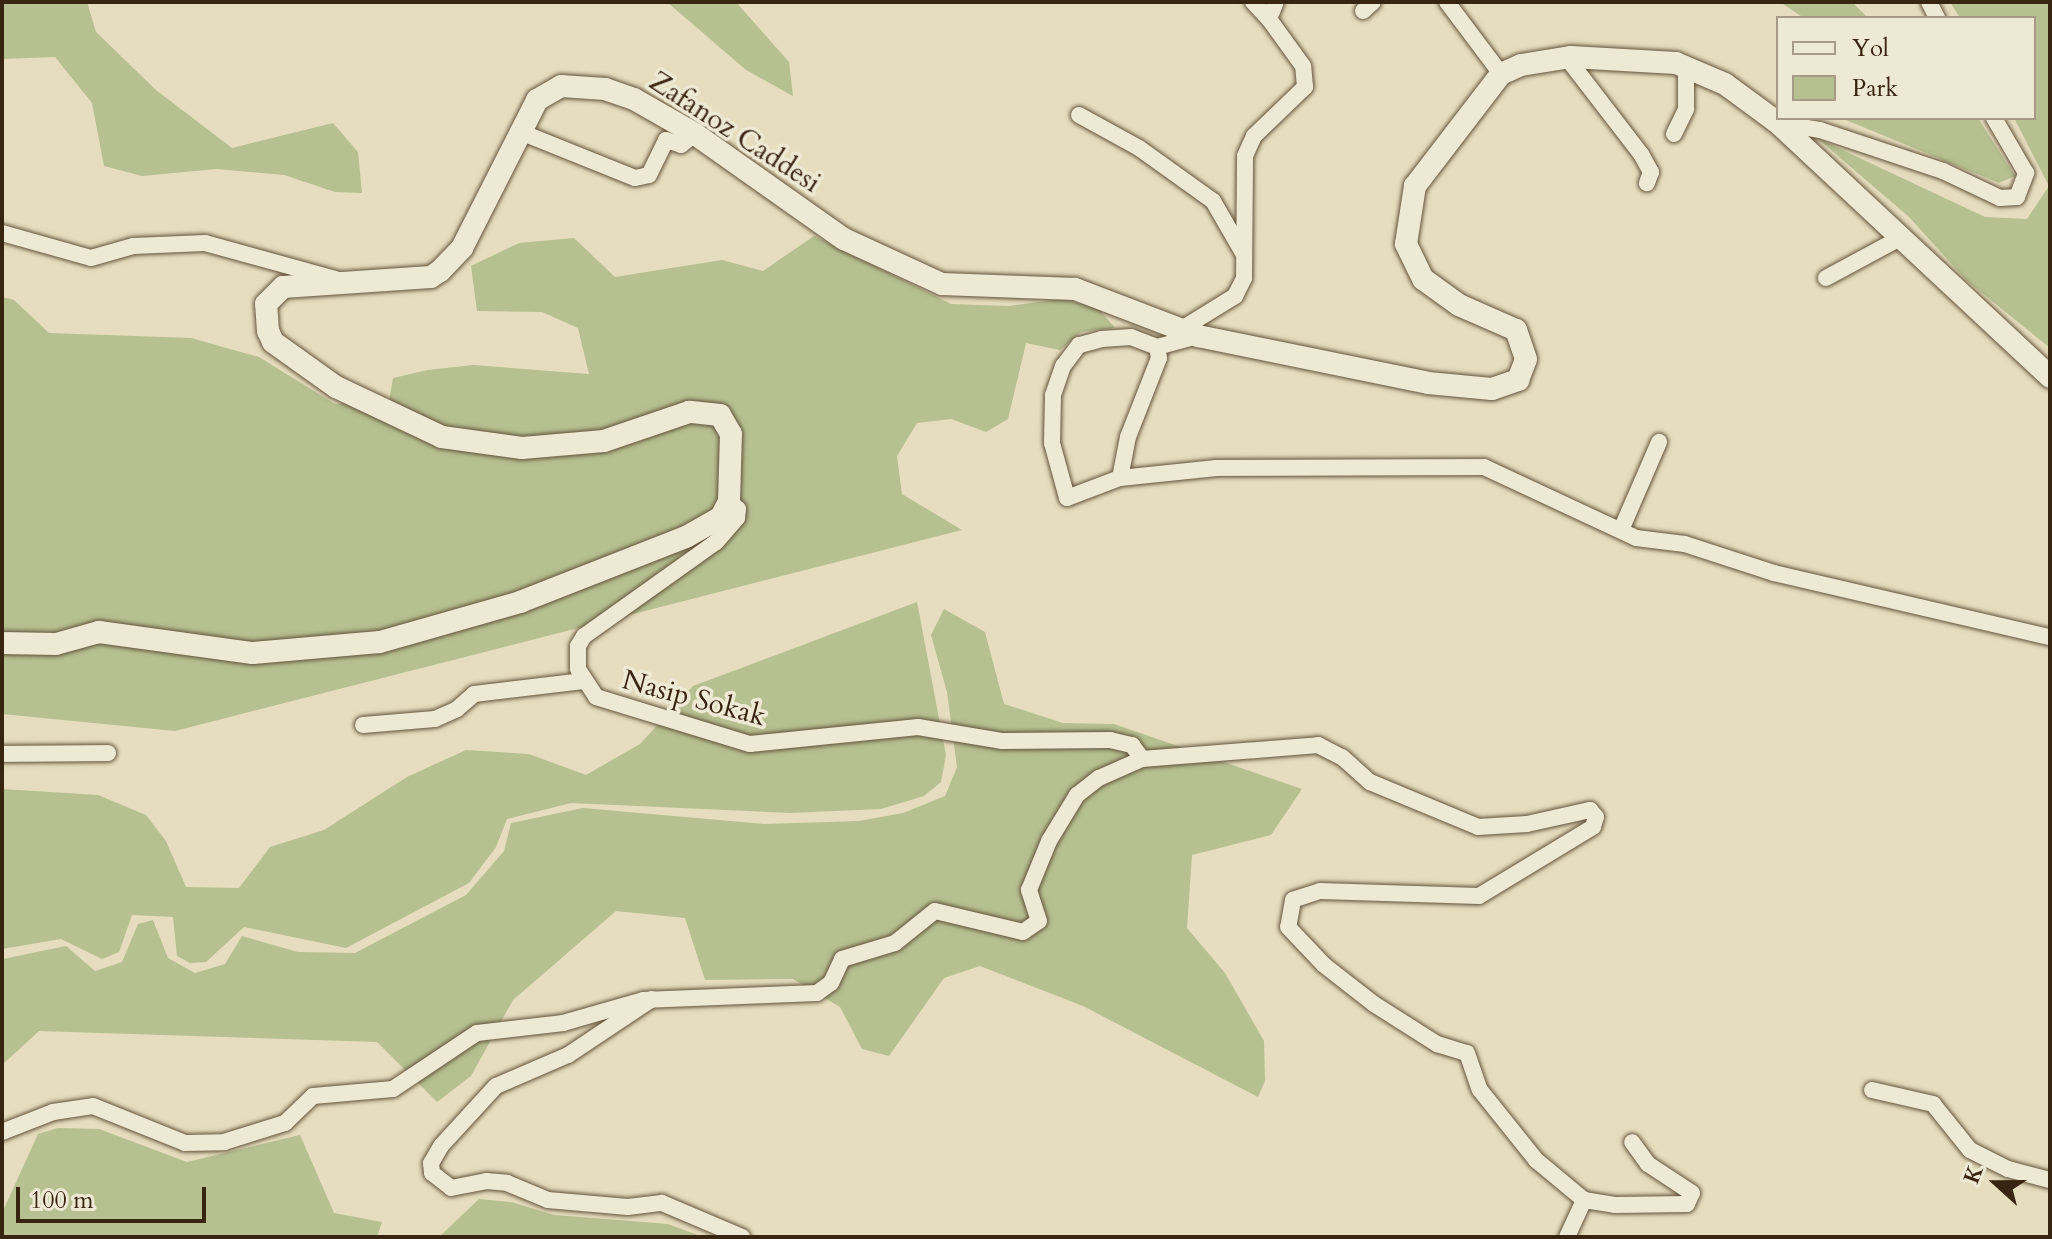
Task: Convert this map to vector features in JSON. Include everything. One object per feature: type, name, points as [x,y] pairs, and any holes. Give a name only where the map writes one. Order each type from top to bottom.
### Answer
[{"type":"street","points":[[1253,2],[1303,66],[1305,87],[1254,136],[1245,156],[1244,278],[1235,296],[1189,333],[1157,347],[1131,337],[1102,339],[1079,345],[1063,366],[1053,395],[1052,443],[1067,498],[1120,478],[1216,468],[1484,467],[1621,530],[1774,573],[2050,637]]},
{"type":"street","points":[[1269,19],[1276,2]]},
{"type":"street","points":[[1447,2],[1501,74],[1521,65],[1567,58],[1686,67],[1725,84],[1778,123],[1898,239],[2050,377]]},
{"type":"street","points":[[1567,58],[1641,154],[1651,172],[1647,183]]},
{"type":"street","points":[[1674,134],[1686,109],[1686,67]]},
{"type":"street","name":"Zafanoz Caddesi","points":[[729,501],[731,434],[720,415],[689,412],[604,441],[506,448],[423,432],[336,387],[273,342],[265,318],[266,304],[283,287],[431,277],[440,271],[462,248],[518,131],[547,91],[578,84],[634,99],[695,134],[844,239],[942,284],[1075,289],[1189,333],[1428,383],[1492,389],[1518,380],[1526,359],[1516,330],[1459,305],[1423,279],[1406,244],[1415,186],[1501,74]]},
{"type":"street","points":[[1079,115],[1139,148],[1213,201],[1244,255]]},
{"type":"street","points":[[1778,123],[1820,130],[1875,148],[1943,171],[2000,198],[2017,197],[2026,173],[1995,120]]},
{"type":"street","points":[[518,131],[635,178],[649,175],[666,140],[681,145],[695,134]]},
{"type":"street","points":[[2,233],[91,258],[133,246],[205,243],[341,281]]},
{"type":"street","points":[[1826,278],[1898,239]]},
{"type":"street","points":[[1120,478],[1128,437],[1159,358],[1157,347]]},
{"type":"street","points":[[1621,530],[1659,442]]},
{"type":"street","points":[[2,643],[56,644],[99,632],[253,653],[380,642],[520,602],[686,537],[721,517],[729,501],[738,509],[737,518],[716,542],[584,636],[577,655],[583,681]]},
{"type":"street","name":"Nasip Sokak","points":[[363,725],[435,719],[457,709],[474,694],[583,681],[606,702],[750,744],[918,727],[1003,741],[1110,740],[1132,745],[1142,759]]},
{"type":"street","points":[[2,1132],[53,1112],[93,1106],[185,1143],[224,1142],[285,1123],[313,1096],[393,1089],[477,1033],[563,1023],[652,999],[817,993],[831,983],[842,959],[895,943],[935,911],[1023,932],[1039,921],[1029,890],[1049,841],[1077,795],[1099,778],[1142,759],[1318,745],[1342,757],[1370,782],[1478,827],[1527,824],[1590,810],[1596,817],[1593,827],[1479,896],[1320,891],[1293,900],[1288,911],[1288,927],[1324,965],[1437,1044],[1467,1053],[1480,1090],[1536,1160],[1584,1200],[1615,1205],[1687,1204],[1692,1193],[1648,1164],[1632,1142]]},
{"type":"street","points":[[2,754],[108,753]]},
{"type":"street","points":[[652,999],[568,1055],[496,1086],[441,1146],[431,1163],[432,1173],[451,1188],[486,1181],[507,1183],[548,1200],[628,1207],[662,1203],[742,1237]]},
{"type":"street","points":[[1872,1090],[1933,1104],[1970,1150],[2008,1169],[2050,1180]]},
{"type":"street","points":[[1567,1237],[1584,1200]]},
{"type":"green space","points":[[2,2],[87,2],[96,32],[156,90],[232,148],[333,123],[358,152],[362,193],[335,192],[284,175],[216,169],[142,176],[104,166],[92,103],[55,57],[2,59]]},
{"type":"green space","points":[[667,2],[736,2],[789,62],[793,96],[746,70]]},
{"type":"green space","points":[[1780,2],[1852,2],[1866,16],[1801,16]]},
{"type":"green space","points":[[1950,2],[2050,2],[2050,348],[1966,280],[1909,217],[1817,138],[1985,217],[2027,219],[2049,186],[2015,120],[2036,120],[2036,16],[1959,16]]},
{"type":"green space","points":[[1846,120],[1979,120],[2015,176],[1999,183]]},
{"type":"green space","points":[[814,236],[951,304],[1009,306],[1061,299],[1098,308],[1115,328],[1081,332],[1060,350],[1026,343],[1008,419],[986,432],[951,419],[917,423],[897,456],[902,494],[962,530],[175,731],[2,714],[2,297],[14,300],[49,333],[191,338],[259,357],[335,404],[389,401],[393,378],[428,370],[473,365],[589,374],[578,328],[542,312],[477,311],[471,266],[519,243],[574,238],[615,277],[722,260],[763,271]]},
{"type":"green space","points":[[917,602],[946,755],[941,782],[924,796],[881,809],[790,813],[571,803],[507,819],[496,847],[469,883],[346,948],[244,927],[206,962],[190,963],[177,956],[173,917],[132,915],[119,952],[102,959],[61,939],[2,949],[2,789],[98,795],[146,815],[166,841],[186,887],[239,888],[270,847],[324,830],[407,777],[466,750],[529,754],[586,775],[640,744],[693,686]]},
{"type":"green space","points":[[944,609],[985,632],[1004,704],[1063,723],[1114,724],[1302,789],[1271,835],[1192,855],[1187,928],[1225,973],[1264,1041],[1265,1081],[1258,1097],[1083,1006],[980,966],[944,978],[889,1056],[862,1049],[840,1007],[793,979],[705,980],[685,918],[616,911],[513,1000],[471,1076],[437,1102],[377,1042],[39,1031],[2,1065],[3,959],[66,946],[95,971],[122,962],[138,924],[153,920],[168,958],[195,973],[225,964],[242,936],[298,952],[355,953],[466,895],[504,851],[511,823],[583,808],[764,824],[859,821],[903,813],[945,796],[957,767],[947,692],[931,635]]},
{"type":"green space","points":[[58,1128],[99,1129],[187,1162],[300,1135],[334,1213],[382,1222],[377,1237],[2,1237],[2,1213],[38,1134]]},
{"type":"green space","points":[[479,1199],[511,1202],[554,1215],[668,1224],[703,1237],[439,1237]]}]
